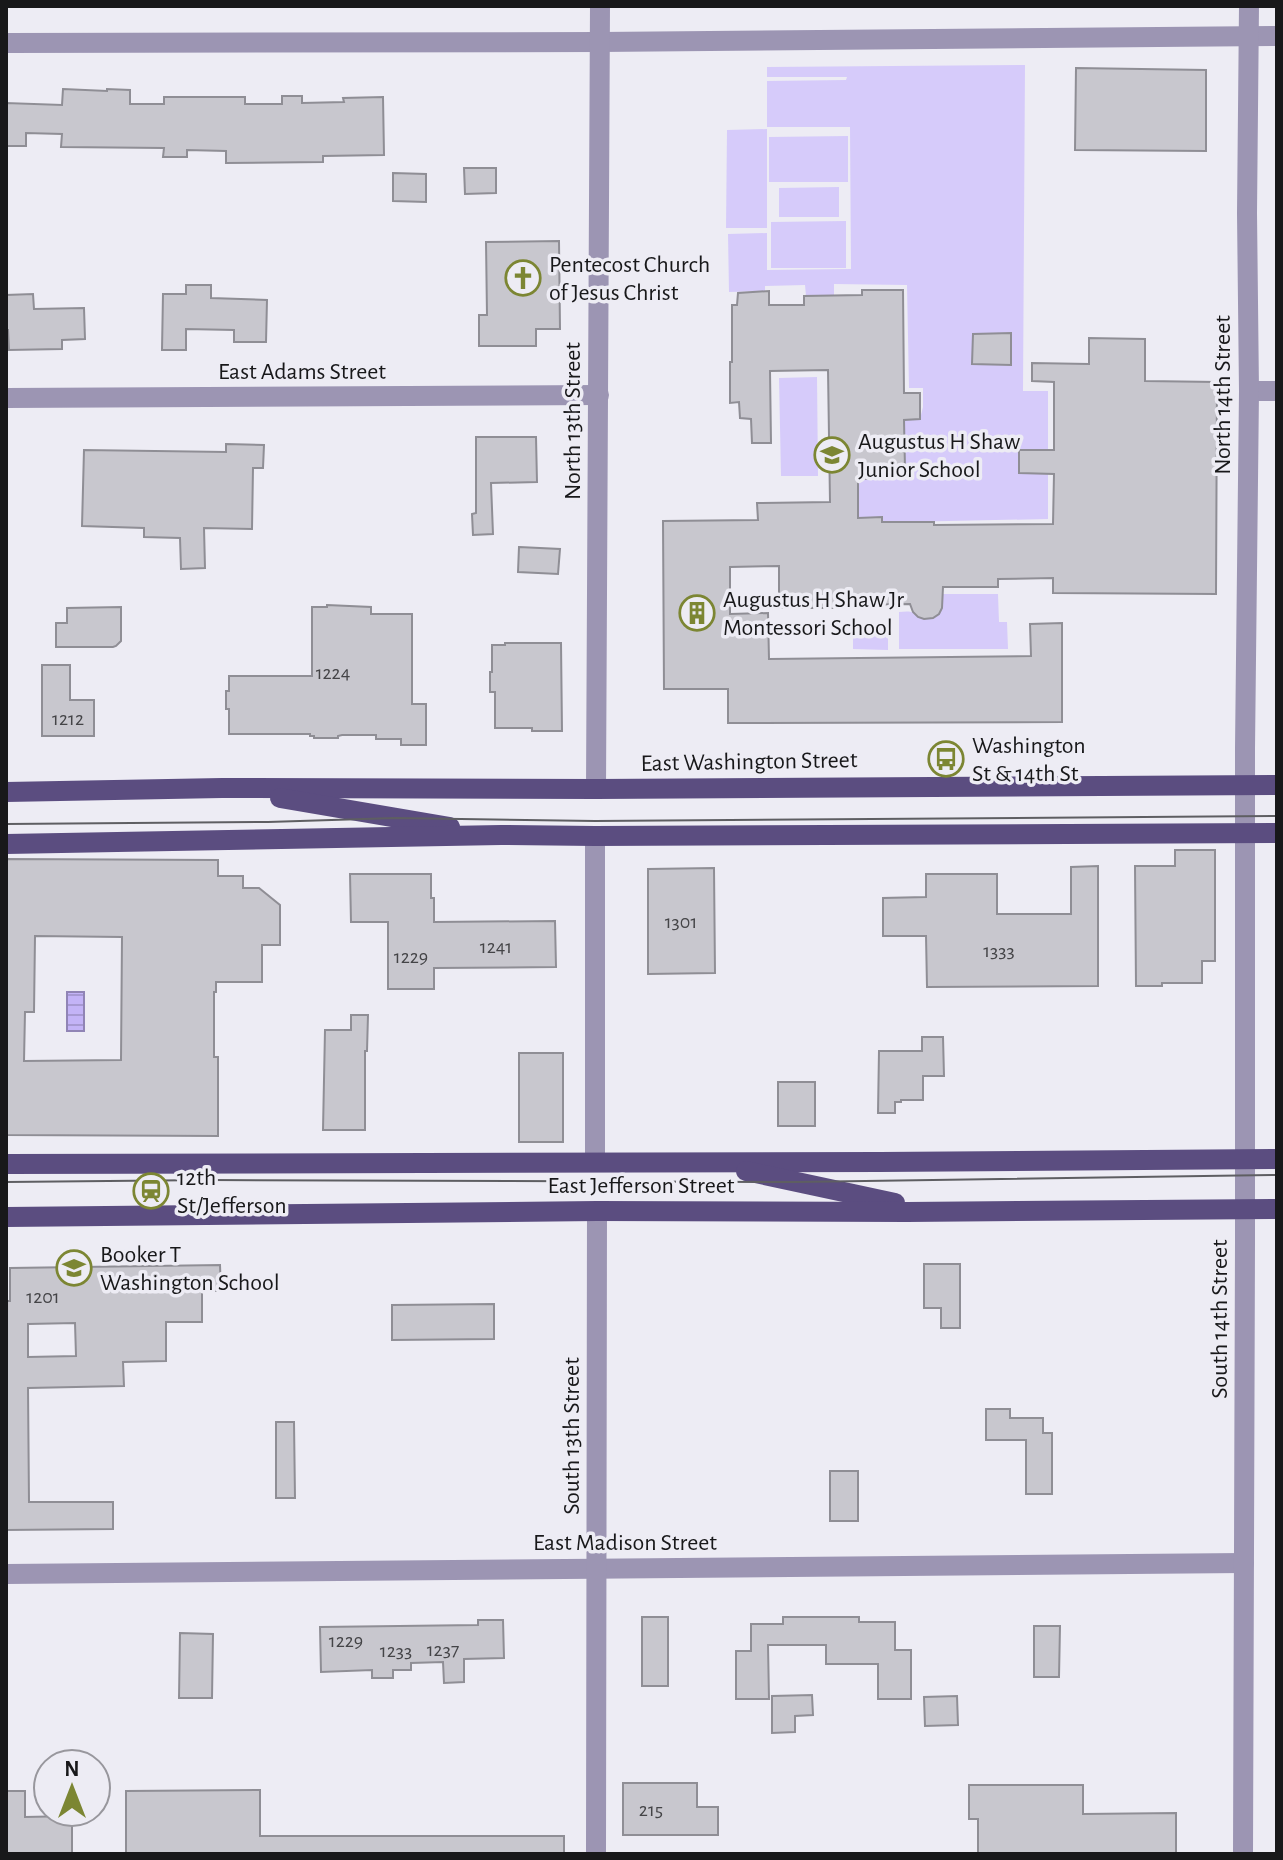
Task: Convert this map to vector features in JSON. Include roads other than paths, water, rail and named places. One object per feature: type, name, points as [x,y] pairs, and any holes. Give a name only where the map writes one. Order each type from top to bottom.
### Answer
[{"type":"main road","name":"East Washington Street","points":[[6,792],[222,788],[1277,785]]},
{"type":"main road","name":"East Washington Street","points":[[222,788],[501,835]]},
{"type":"main road","name":"East Washington Street","points":[[6,844],[501,835],[1277,833]]},
{"type":"main road","name":"East Jefferson Street","points":[[6,1164],[1277,1159]]},
{"type":"main road","points":[[703,1162],[933,1212]]},
{"type":"main road","name":"East Jefferson Street","points":[[6,1217],[1277,1209]]},
{"type":"street","name":"North 13th Street","points":[[596,789],[600,6]]},
{"type":"street","name":"North 14th Street","points":[[1245,785],[1249,6]]},
{"type":"street","points":[[6,43],[1277,36]]},
{"type":"street","points":[[1249,391],[1277,391]]},
{"type":"street","name":"East Adams Street","points":[[6,398],[599,395]]},
{"type":"street","name":"South 14th Street","points":[[1243,1854],[1245,785]]},
{"type":"street","points":[[595,836],[595,1162]]},
{"type":"street","name":"South 13th Street","points":[[596,1854],[597,1211]]},
{"type":"street","name":"East Madison Street","points":[[6,1574],[1244,1563]]},
{"type":"tram line","points":[[6,824],[395,818],[595,821],[1277,816]]},
{"type":"tram line","points":[[6,1182],[797,1182],[1277,1175]]},
{"type":"place","name":"Pentecost Church of Jesus Christ","points":[[523,278]]},
{"type":"place","name":"Augustus H Shaw Junior School","points":[[832,455]]},
{"type":"place","name":"Augustus H Shaw Jr Montessori School","points":[[697,613]]},
{"type":"place","name":"Washington St & 14th St","points":[[946,759]]},
{"type":"place","name":"12th St/Jefferson","points":[[151,1191]]},
{"type":"place","name":"Booker T Washington School","points":[[74,1268]]}]
